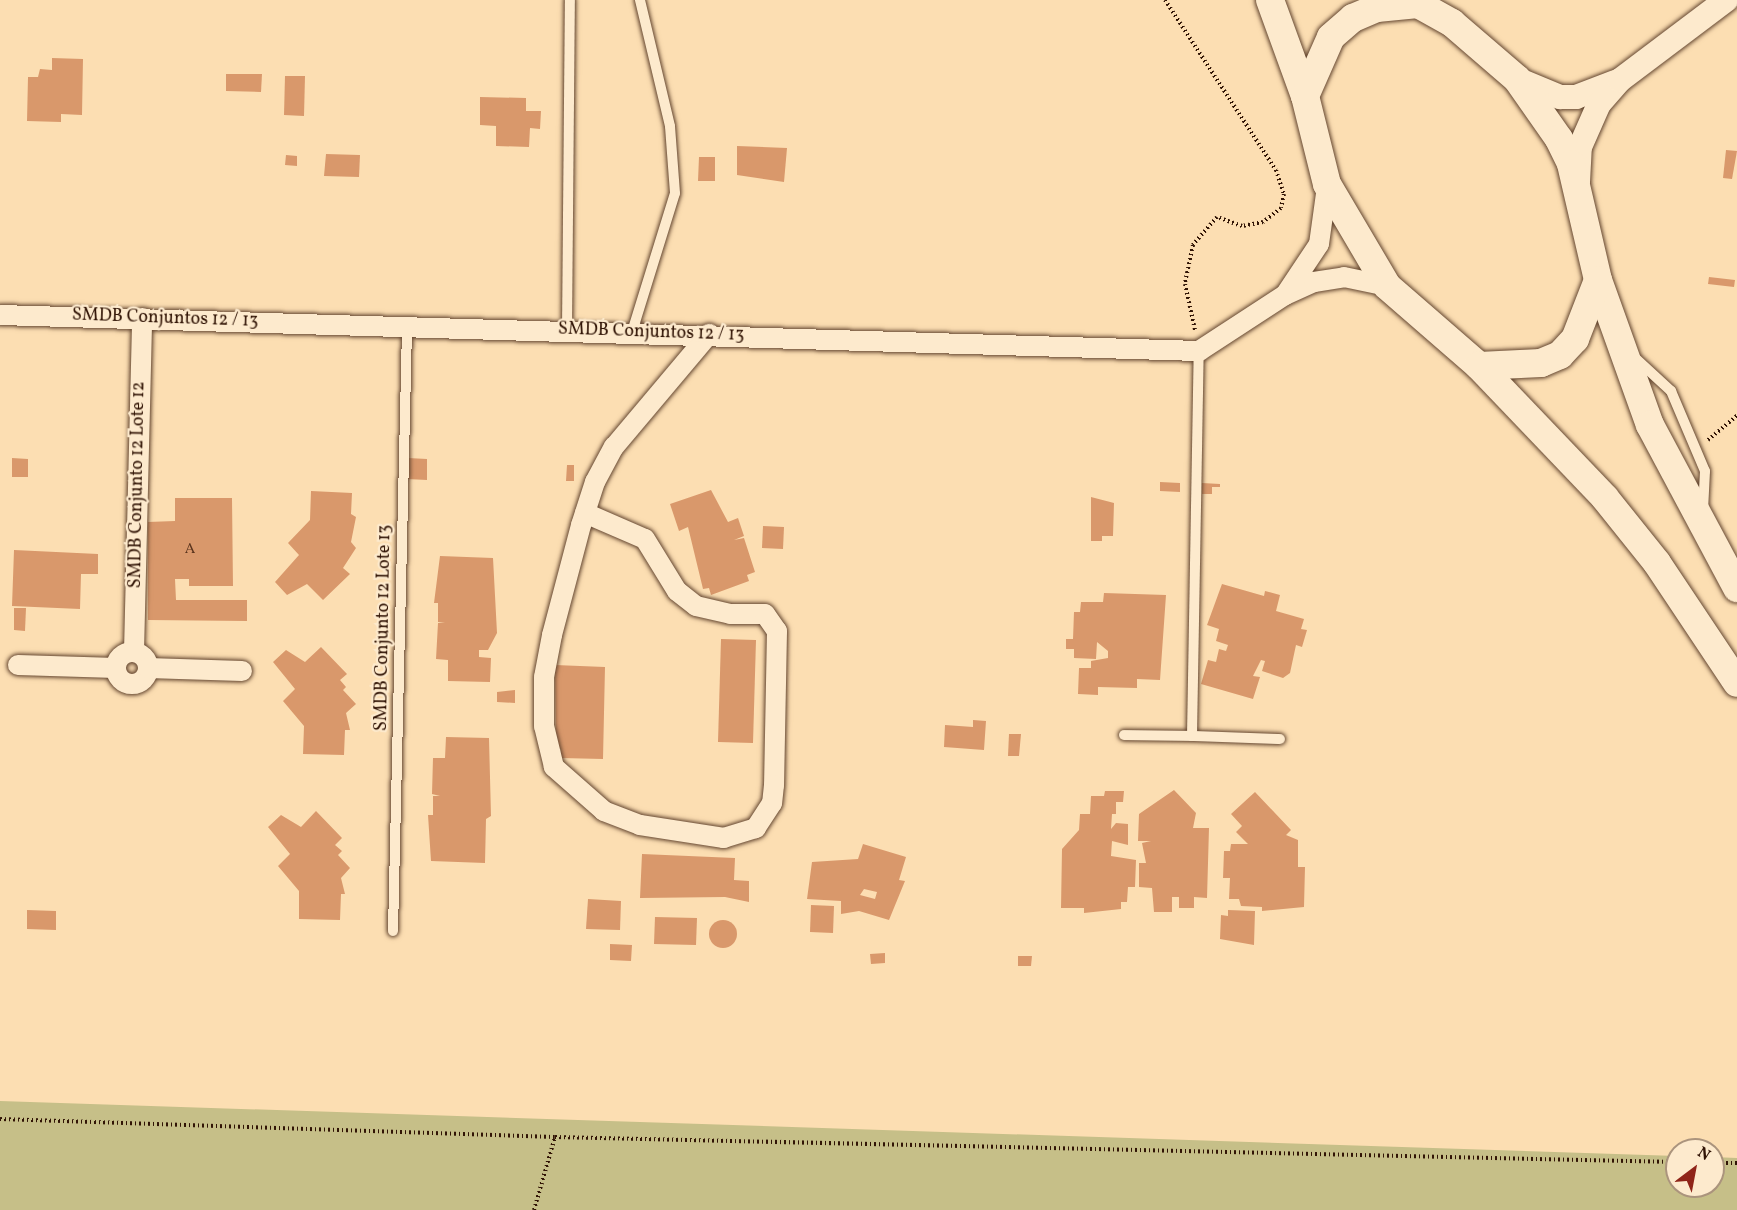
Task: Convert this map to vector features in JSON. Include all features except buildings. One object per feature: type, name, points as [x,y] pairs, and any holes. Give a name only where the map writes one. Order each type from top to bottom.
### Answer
[{"type":"main road","points":[[1270,0],[1305,96],[1327,184],[1387,286],[1479,366],[1605,498],[1657,563],[1737,683]]},
{"type":"main road","points":[[1305,96],[1331,37],[1353,18],[1377,8],[1416,2],[1452,23],[1517,79],[1559,139],[1578,188],[1598,280],[1650,424],[1701,526],[1737,588]]},
{"type":"main road","points":[[1479,366],[1541,363],[1560,355],[1575,339],[1598,280]]},
{"type":"street","points":[[1517,79],[1543,92],[1576,97],[1620,80],[1725,0]]},
{"type":"street","points":[[1578,188],[1580,147],[1586,126],[1620,80]]},
{"type":"street","points":[[1285,295],[1319,244],[1327,184]]},
{"type":"street","points":[[1199,351],[1285,295],[1314,282],[1344,278],[1387,286]]},
{"type":"street","name":"SMDB Conjuntos 12 / 13","points":[[0,315],[708,334],[1199,351]]},
{"type":"street","name":"SMDB Conjunto 12 Lote 12","points":[[134,652],[142,318]]},
{"type":"street","points":[[585,513],[645,539],[677,591],[696,606],[730,614],[765,614],[777,631],[772,803],[756,828],[724,838],[640,825],[604,811],[554,766],[544,726],[544,677],[585,513],[614,447],[708,334]]},
{"type":"street","points":[[134,652],[144,657],[148,668],[143,680],[133,685],[120,679],[116,668],[120,657],[134,652]]},
{"type":"street","points":[[18,665],[116,668]]},
{"type":"street","points":[[148,668],[242,671]]},
{"type":"lane","points":[[567,330],[570,0]]},
{"type":"lane","points":[[632,332],[675,193],[670,126],[640,0]]},
{"type":"lane","name":"SMDB Conjunto 12 Lote 13","points":[[393,932],[407,326]]},
{"type":"lane","points":[[1191,736],[1199,351]]},
{"type":"lane","points":[[1124,735],[1280,739]]},
{"type":"path","points":[[1165,0],[1276,170],[1284,194],[1281,208],[1263,222],[1242,226],[1217,217],[1193,245],[1185,284],[1199,351]]},
{"type":"path","points":[[1704,443],[1737,416]]},
{"type":"path","points":[[0,1119],[555,1137],[1665,1162]]},
{"type":"path","points":[[534,1210],[555,1137]]},
{"type":"shaded area","points":[[0,1101],[1665,1156],[1665,1198],[1725,1198],[1725,1158],[1737,1158],[1737,1210],[0,1210]]}]
